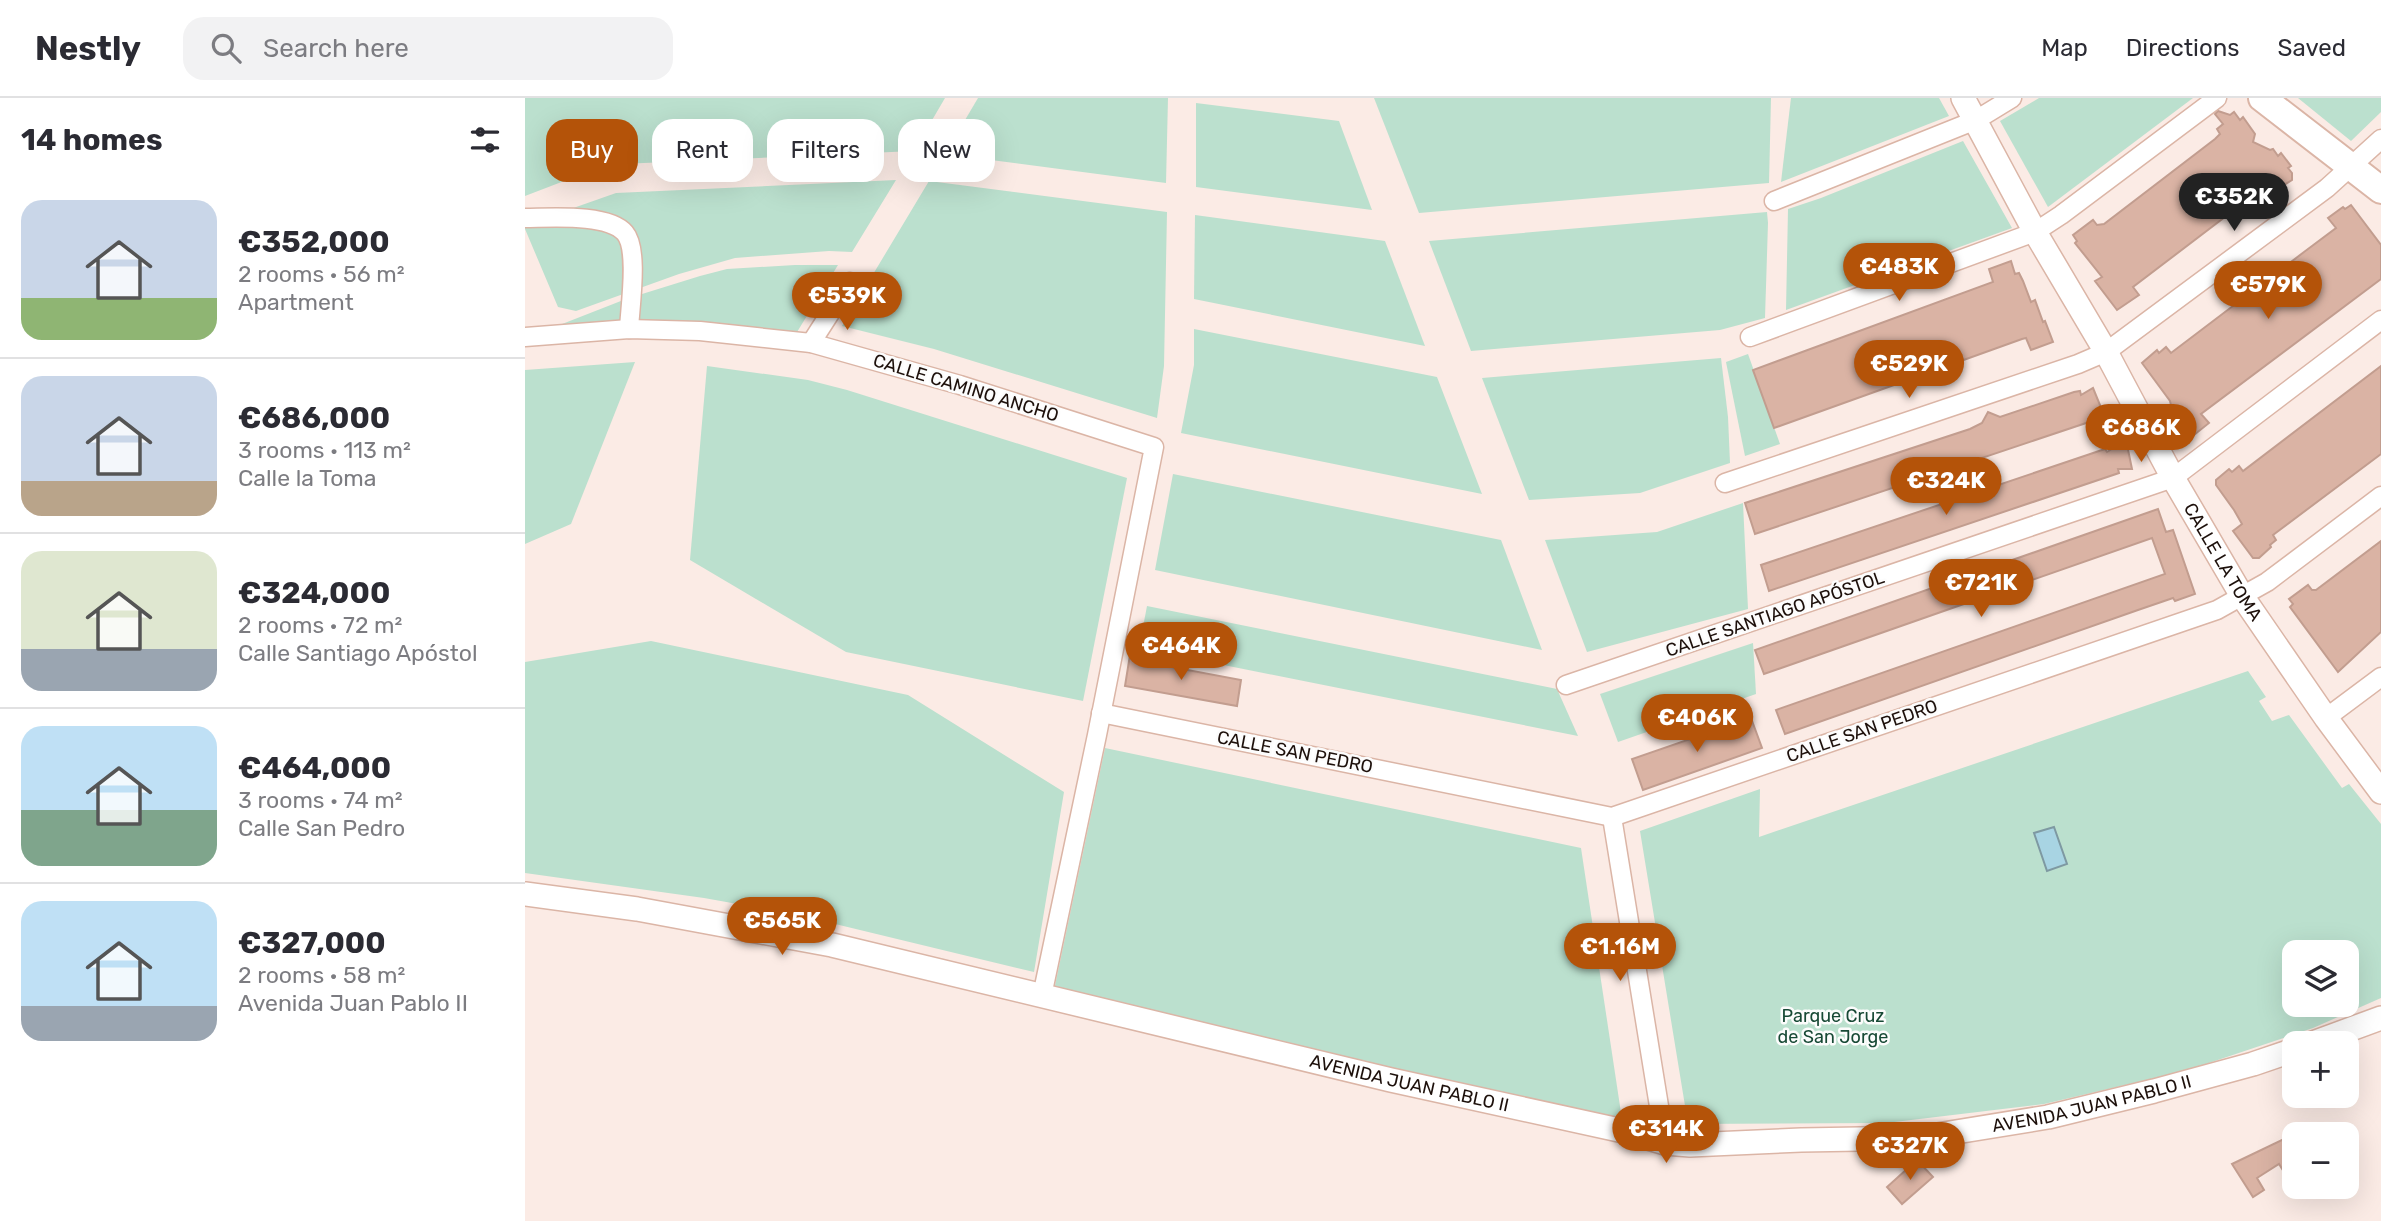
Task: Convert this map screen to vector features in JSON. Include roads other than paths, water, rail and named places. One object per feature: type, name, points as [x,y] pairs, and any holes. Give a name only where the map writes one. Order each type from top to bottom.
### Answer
[{"type":"main road","points":[[2262,98],[2381,190]]},
{"type":"street","name":"CALLE LA TOMA","points":[[1962,98],[2035,232],[2106,352],[2173,478],[2242,596],[2381,792]]},
{"type":"street","points":[[1774,201],[1976,120],[2012,98]]},
{"type":"street","points":[[1750,337],[2035,232],[2217,98]]},
{"type":"street","points":[[1725,483],[2078,364],[2106,352],[2316,196],[2381,139]]},
{"type":"street","points":[[525,218],[592,220],[613,225],[625,232],[631,245],[632,265],[629,329]]},
{"type":"street","points":[[811,343],[850,282]]},
{"type":"street","name":"CALLE SANTIAGO APÓSTOL","points":[[1566,685],[2173,478],[2381,320]]},
{"type":"street","name":"CALLE CAMINO ANCHO","points":[[525,337],[629,329],[700,331],[811,343],[960,385],[1154,447],[1101,713]]},
{"type":"street","name":"CALLE SAN PEDRO","points":[[1101,713],[1612,817],[2217,610],[2267,582],[2381,496]]},
{"type":"street","points":[[2326,718],[2381,677]]},
{"type":"street","points":[[1042,996],[1101,713]]},
{"type":"street","points":[[1612,817],[1665,1143]]},
{"type":"street","name":"AVENIDA JUAN PABLO II","points":[[525,894],[637,909],[819,942],[1391,1080],[1628,1132],[1665,1143],[1690,1145],[1919,1138],[2048,1117],[2167,1088],[2282,1054]]},
{"type":"street","points":[[2346,1031],[2381,1018]]},
{"type":"water","points":[[2054,827],[2067,864],[2047,871],[2034,833]]},
{"type":"park label","name":"Parque Cruz de San Jorge","points":[[1833,1026]]}]
